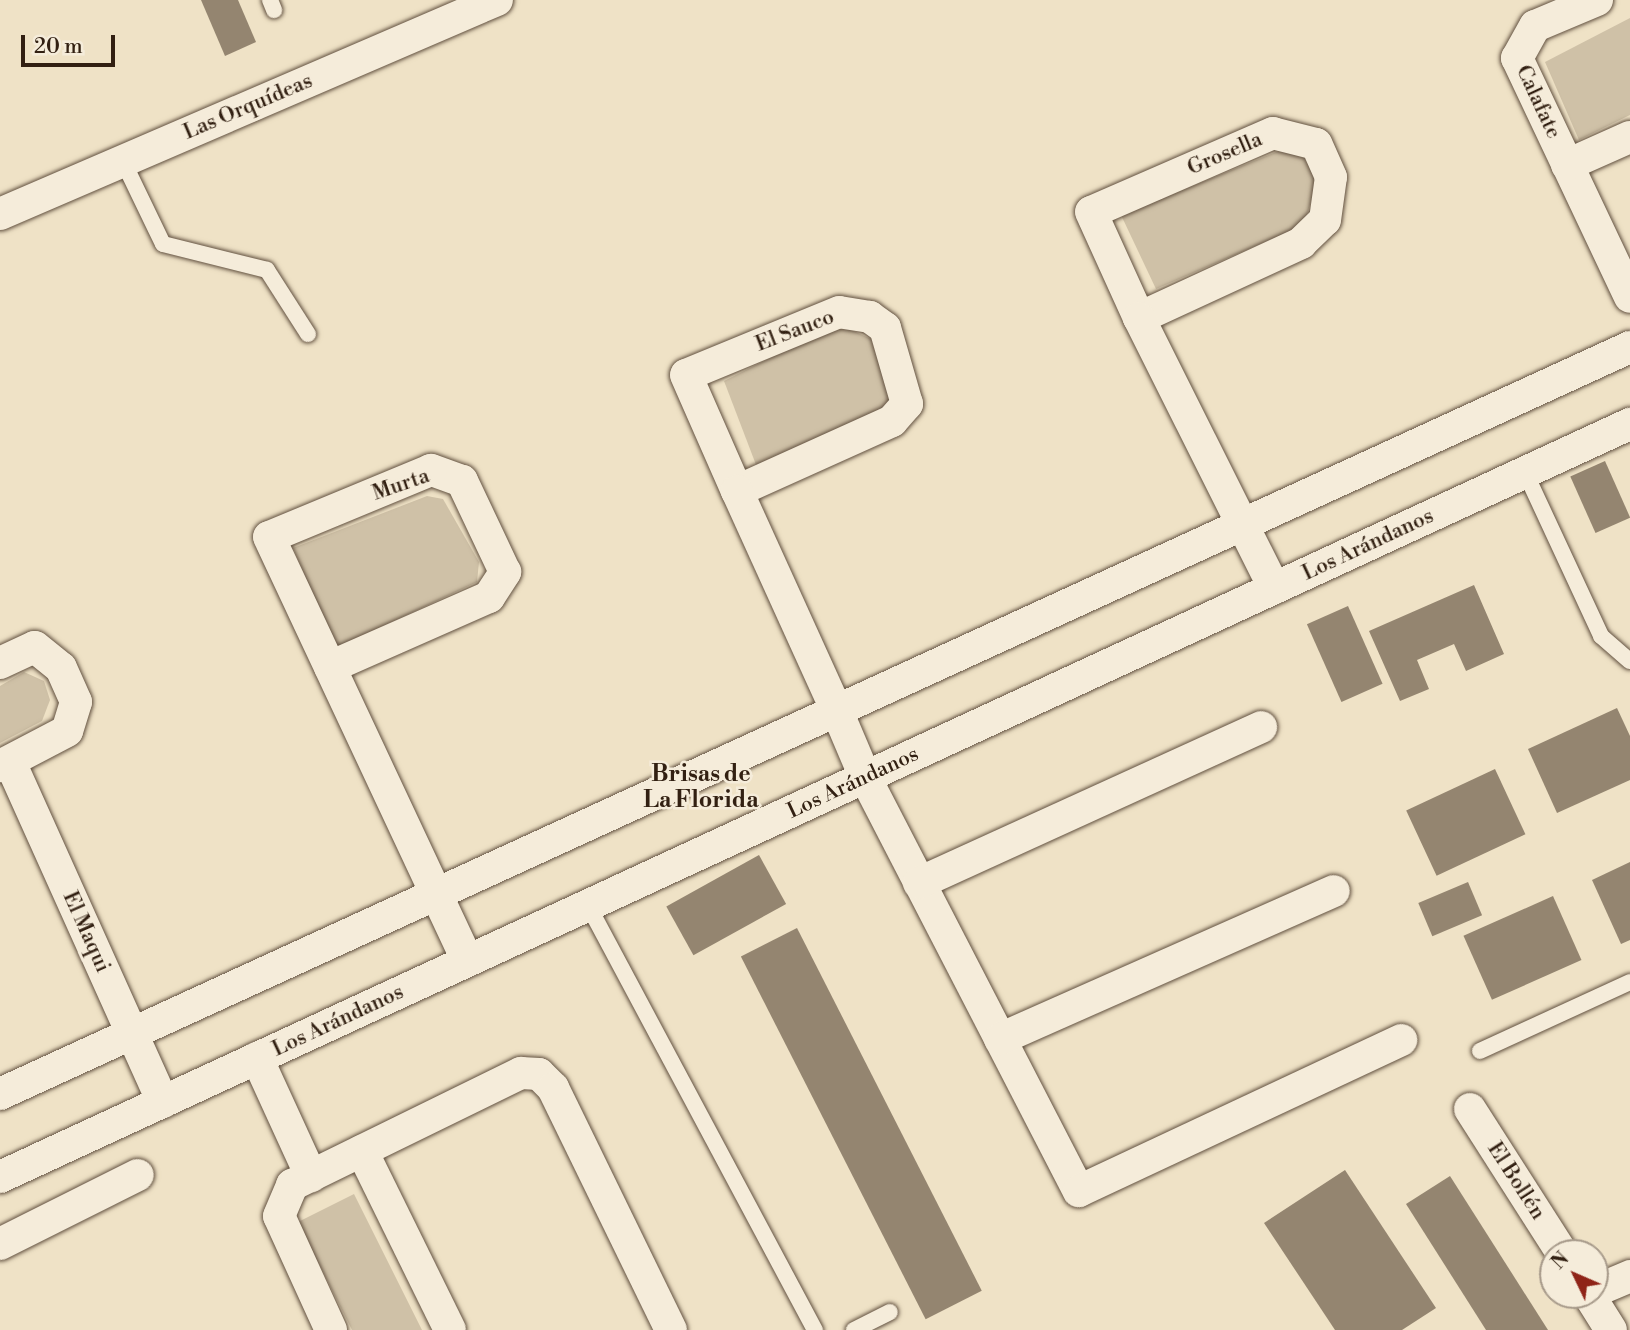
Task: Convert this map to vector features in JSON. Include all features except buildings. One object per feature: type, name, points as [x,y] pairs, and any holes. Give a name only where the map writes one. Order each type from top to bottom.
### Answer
[{"type":"street","name":"Las Orquídeas","points":[[0,214],[497,0]]},
{"type":"street","name":"Calafate","points":[[1597,0],[1535,26],[1517,58],[1630,297]]},
{"type":"street","name":"Grosella","points":[[1139,318],[1301,243],[1325,220],[1331,177],[1316,144],[1273,133],[1091,212],[1139,318],[1274,588]]},
{"type":"street","name":"Calafate","points":[[1567,165],[1630,137]]},
{"type":"street","name":"El Sauco","points":[[737,491],[892,421],[907,404],[885,328],[870,317],[839,312],[686,375],[737,491],[836,710],[865,777],[1079,1191],[1402,1040]]},
{"type":"street","points":[[0,1094],[1630,347]]},
{"type":"street","name":"Los Arándanos","points":[[0,1177],[1630,424]]},
{"type":"street","name":"Murta","points":[[330,667],[489,597],[505,572],[462,481],[431,470],[269,537],[434,895],[468,961]]},
{"type":"street","name":"El Maqui","points":[[0,663],[35,647],[61,668],[76,702],[67,731],[5,764],[163,1102]]},
{"type":"street","points":[[919,883],[1261,727]]},
{"type":"street","points":[[1000,1040],[1335,891]]},
{"type":"street","points":[[257,1058],[310,1176]]},
{"type":"street","points":[[331,1330],[279,1216],[292,1185],[521,1073],[539,1074],[553,1088],[671,1330]]},
{"type":"street","name":"El Bollén","points":[[1469,1109],[1553,1239]]},
{"type":"street","points":[[362,1151],[450,1330]]},
{"type":"street","points":[[0,1244],[138,1175]]},
{"type":"street","points":[[1609,1285],[1630,1276]]},
{"type":"street","points":[[1598,1309],[1611,1330]]},
{"type":"lane","points":[[122,161],[163,244],[267,270],[308,334]]},
{"type":"lane","points":[[1525,472],[1601,636],[1630,662]]},
{"type":"lane","points":[[588,905],[815,1330]]},
{"type":"lane","points":[[1480,1051],[1630,982]]},
{"type":"lane","points":[[854,1330],[890,1312]]},
{"type":"shaded area","points":[[1630,18],[1630,115],[1579,140],[1545,62]]},
{"type":"shaded area","points":[[1281,150],[1304,158],[1317,180],[1304,225],[1156,289],[1121,215]]},
{"type":"shaded area","points":[[838,324],[871,339],[891,399],[882,413],[758,470],[724,381]]},
{"type":"shaded area","points":[[427,496],[443,499],[479,562],[477,582],[336,648],[293,548]]},
{"type":"shaded area","points":[[24,672],[44,681],[50,700],[42,721],[0,743],[0,686]]},
{"type":"shaded area","points":[[354,1194],[422,1330],[352,1330],[298,1222]]},
{"type":"district","name":"Brisas de La Florida","points":[[701,787]]}]
